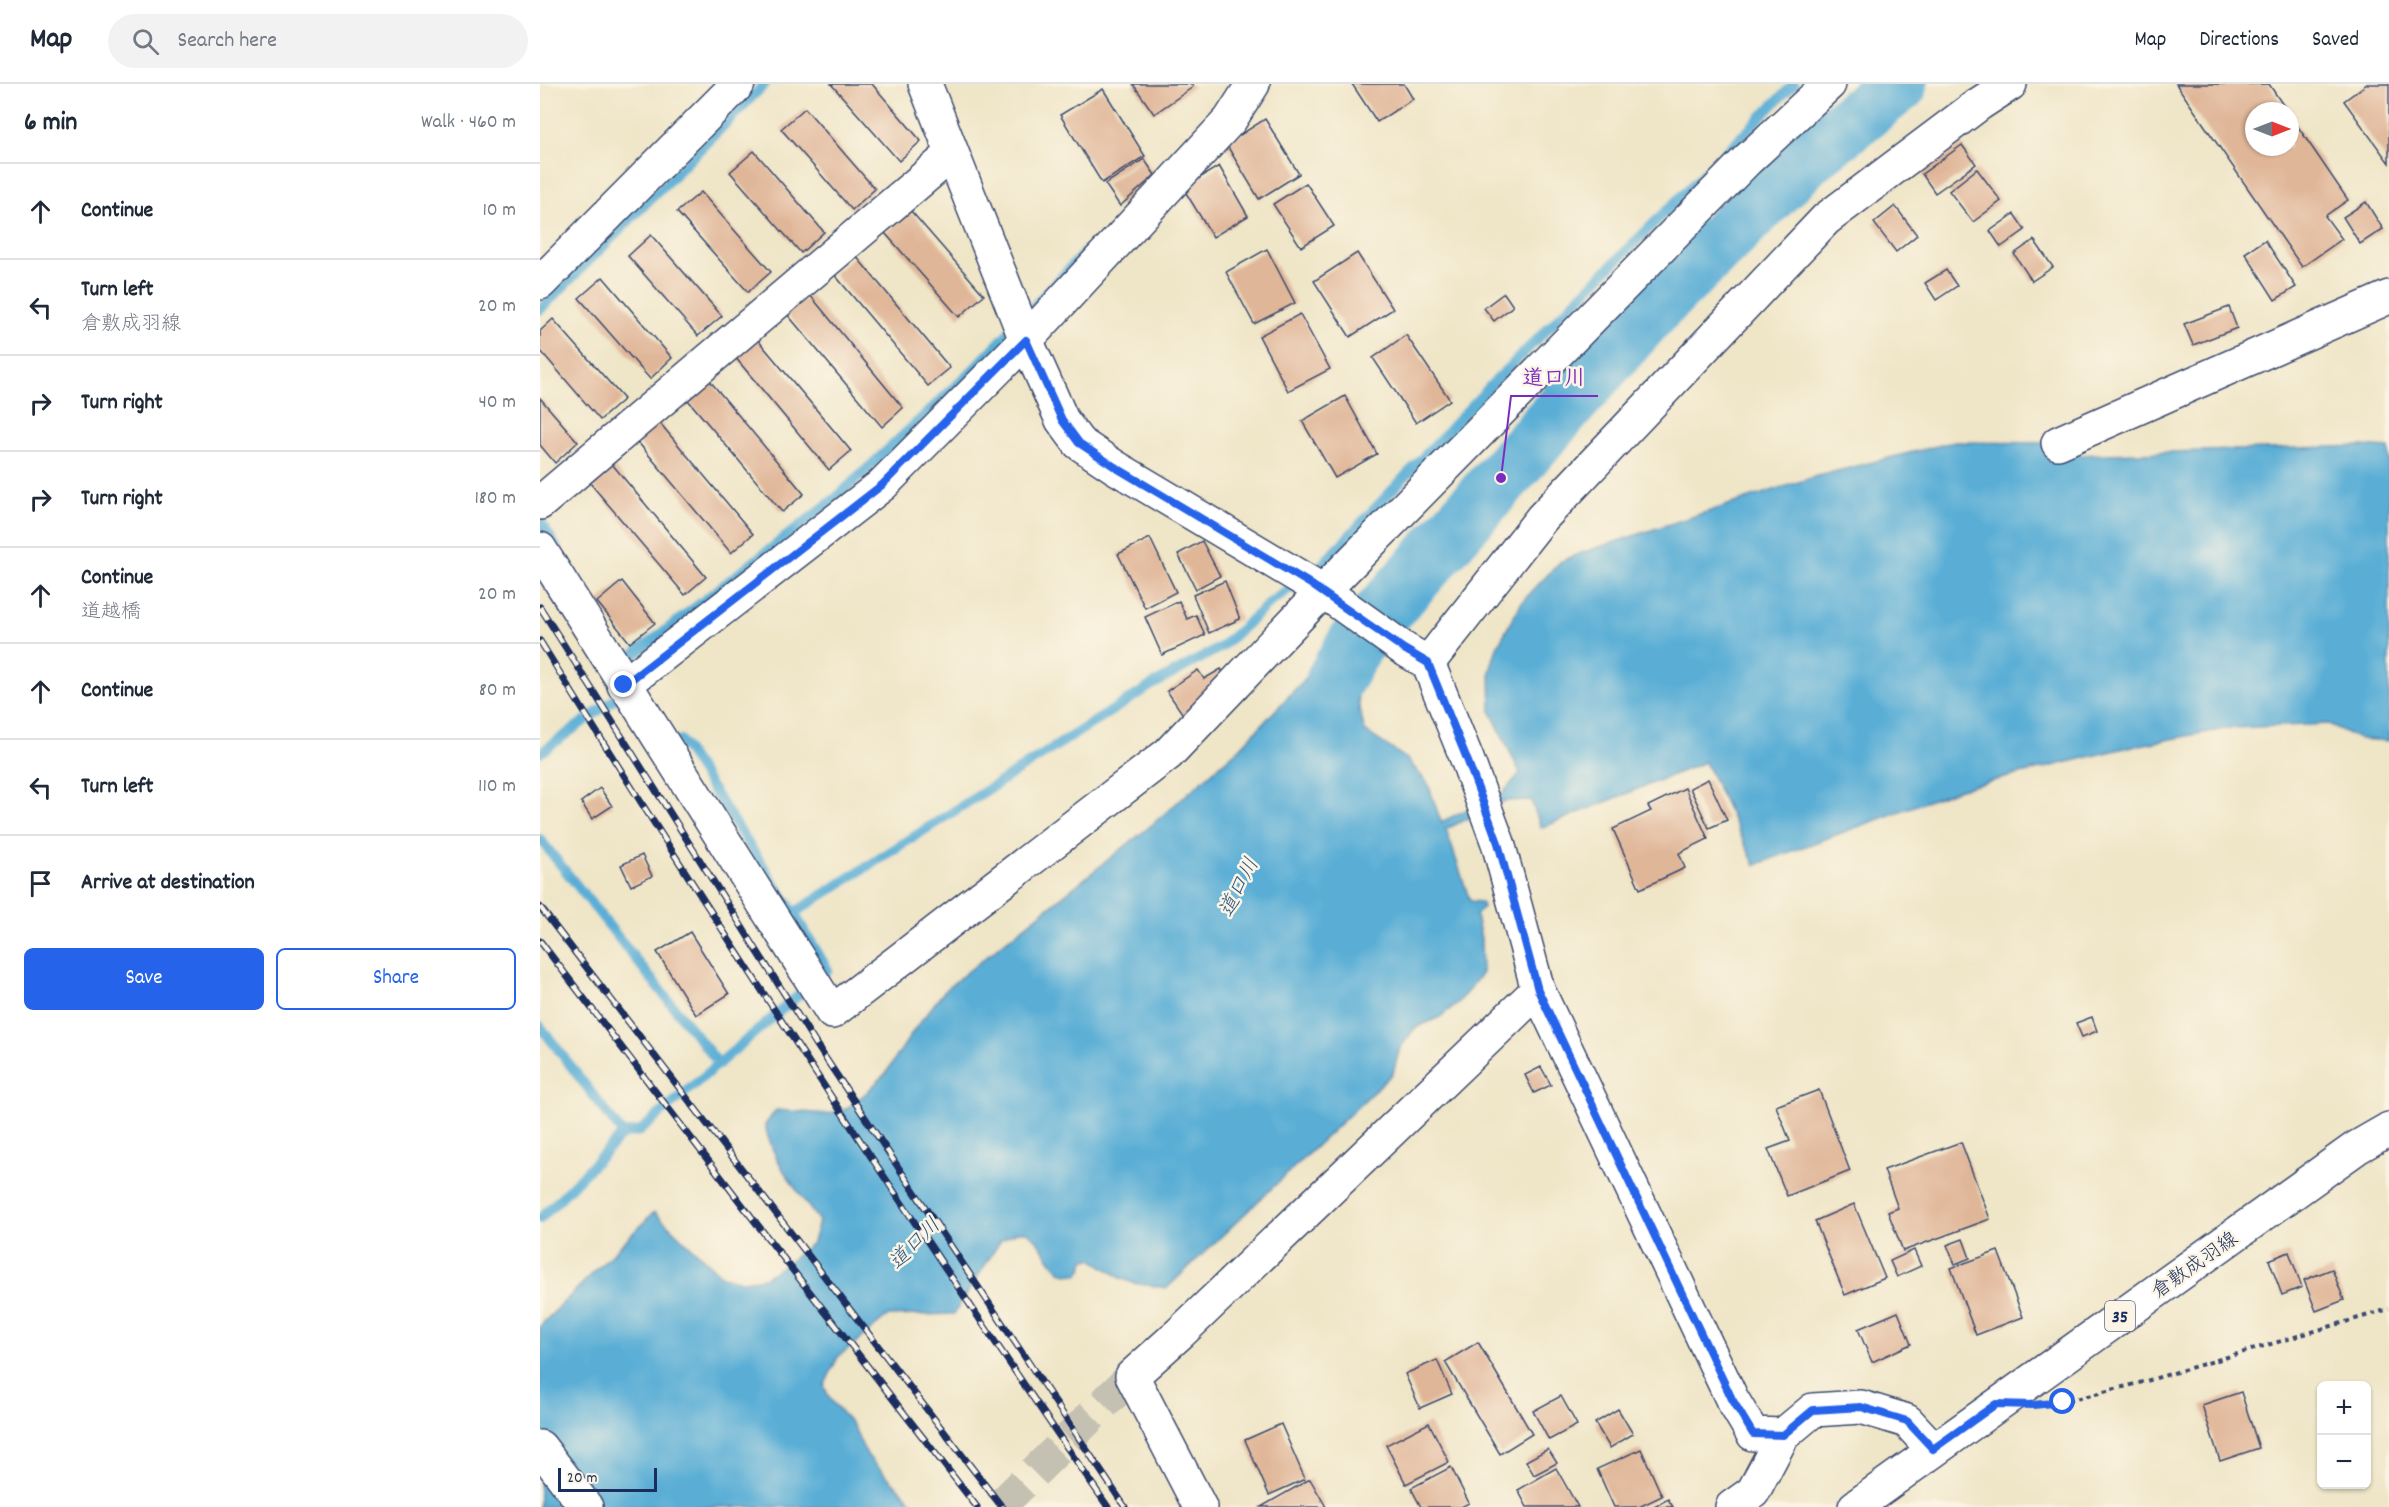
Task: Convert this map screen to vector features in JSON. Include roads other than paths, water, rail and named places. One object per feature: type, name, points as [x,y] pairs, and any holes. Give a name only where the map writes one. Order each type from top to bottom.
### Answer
[{"type":"main road","points":[[540,284],[738,84]]},
{"type":"main road","points":[[925,84],[1022,328],[1062,420],[1079,443],[1309,583],[1416,656],[1467,759],[1498,843],[1538,990],[1732,1399],[1753,1434],[1783,1435]]},
{"type":"main road","points":[[632,679],[882,485],[1022,328],[1230,120],[1253,84]]},
{"type":"main road","points":[[540,549],[632,679],[832,1012],[1168,754],[1309,583],[1747,160],[1829,84]]},
{"type":"main road","points":[[1416,656],[1542,518],[1826,219],[1979,104],[2010,84]]},
{"type":"main road","points":[[540,503],[952,154]]},
{"type":"main road","points":[[2058,443],[2389,297]]},
{"type":"main road","points":[[1200,1507],[1132,1376],[1180,1333],[1538,990]]},
{"type":"main road","name":"倉敷成羽線","points":[[1855,1507],[2356,1148],[2389,1129]]},
{"type":"main road","points":[[1732,1507],[1753,1492],[1783,1435],[1813,1410],[1861,1407],[1907,1421],[1933,1449]]},
{"type":"main road","points":[[540,1447],[586,1507]]},
{"type":"water","points":[[1953,442],[2058,443],[2075,455],[2362,446],[2389,448],[2389,741],[2359,739],[2329,724],[2230,728],[2129,747],[1960,789],[1755,865],[1705,762],[1541,828],[1531,800],[1505,801],[1446,829],[1470,901],[1481,902],[1483,907],[1476,916],[1481,938],[1482,973],[1459,1002],[1440,1017],[1415,1028],[1400,1048],[1393,1073],[1167,1288],[1133,1283],[1092,1259],[1084,1260],[1082,1270],[1077,1275],[1063,1273],[1054,1265],[1036,1239],[1027,1232],[1017,1232],[1001,1240],[954,1314],[888,1316],[838,1357],[824,1386],[829,1397],[851,1423],[868,1456],[916,1507],[540,1507],[540,1326],[654,1212],[722,1276],[742,1281],[764,1278],[813,1242],[819,1221],[780,1164],[765,1125],[776,1110],[828,1114],[846,1109],[866,1093],[886,1073],[914,1030],[946,989],[1148,828],[1240,748],[1318,665],[1329,635],[1339,623],[1377,646],[1363,668],[1358,686],[1359,706],[1365,731],[1407,759],[1428,784],[1441,822],[1504,792],[1520,773],[1491,712],[1490,671],[1497,647],[1522,602],[1560,562],[1581,553],[1817,476]]},
{"type":"waterway","points":[[540,310],[765,84]]},
{"type":"waterway","points":[[540,1219],[623,1134],[640,1131],[828,970],[794,913],[1152,685],[1221,647],[1272,601],[1317,570],[1494,382],[1794,84]]},
{"type":"waterway","name":"道口川","points":[[1335,679],[1357,641],[1648,313],[1808,156],[1899,84]]},
{"type":"waterway","points":[[626,661],[837,497],[971,372],[1088,249]]},
{"type":"waterway","points":[[540,521],[557,548]]},
{"type":"waterway","points":[[540,753],[622,694]]},
{"type":"waterway","points":[[680,740],[794,913]]},
{"type":"waterway","points":[[540,839],[719,1064]]},
{"type":"waterway","points":[[540,1026],[623,1134]]},
{"type":"tunnel","points":[[999,1507],[1132,1376]]},
{"type":"railway","points":[[540,607],[816,1044],[1125,1507]]},
{"type":"railway","points":[[540,641],[819,1078],[1108,1507]]},
{"type":"railway","points":[[540,907],[1002,1507]]},
{"type":"railway","points":[[540,941],[977,1507]]},
{"type":"place","name":"道口川","points":[[1501,478]]}]
